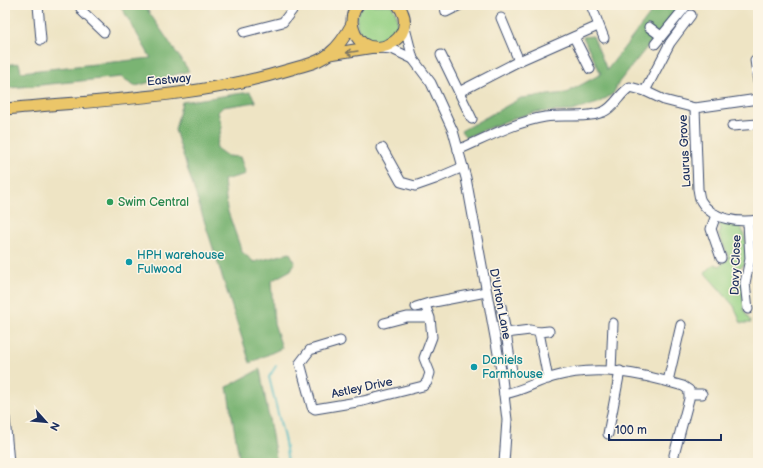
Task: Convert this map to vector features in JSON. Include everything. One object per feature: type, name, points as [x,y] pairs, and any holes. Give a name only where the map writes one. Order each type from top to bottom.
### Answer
[{"type":"main road","name":"Eastway","points":[[330,54],[343,39],[351,15],[358,5]]},
{"type":"main road","points":[[351,15],[359,40],[377,48],[394,43],[402,31],[404,24],[402,8]]},
{"type":"main road","name":"Eastway","points":[[5,109],[203,90],[257,80],[313,62],[330,54],[377,48]]},
{"type":"street","points":[[38,5],[41,40]]},
{"type":"street","points":[[79,5],[104,32]]},
{"type":"street","points":[[244,32],[283,22],[293,9],[291,5]]},
{"type":"street","points":[[445,8],[446,12],[460,5]]},
{"type":"street","points":[[591,5],[604,38]]},
{"type":"street","points":[[649,27],[658,40],[687,5]]},
{"type":"street","points":[[645,91],[670,43],[691,15]]},
{"type":"street","points":[[501,18],[519,61]]},
{"type":"street","name":"D'Urton Lane","points":[[404,24],[413,59],[431,83],[451,125],[462,167],[504,394],[507,420],[504,463]]},
{"type":"street","points":[[459,92],[519,61],[598,26]]},
{"type":"street","points":[[574,37],[590,69]]},
{"type":"street","name":"D'Urton Lane","points":[[377,48],[392,49],[413,59]]},
{"type":"street","points":[[441,55],[472,119]]},
{"type":"street","points":[[755,60],[758,82]]},
{"type":"street","points":[[458,150],[530,120],[546,117],[586,116],[603,112],[614,105],[624,91],[630,87],[635,87],[664,100],[695,108],[758,99]]},
{"type":"street","name":"Laurus Grove","points":[[695,108],[698,189],[701,201],[716,215],[731,220],[748,222],[758,220]]},
{"type":"street","points":[[732,126],[758,124]]},
{"type":"street","points":[[382,148],[401,182],[415,186],[462,167]]},
{"type":"street","points":[[716,215],[711,229],[721,258]]},
{"type":"street","name":"Davy Close","points":[[748,222],[750,259],[745,283],[748,309]]},
{"type":"street","name":"Astley Drive","points":[[340,341],[310,350],[300,363],[312,407],[315,409],[363,401],[423,386],[427,382],[430,373],[424,358],[432,338],[429,317],[421,306],[486,292]]},
{"type":"street","points":[[501,306],[512,372]]},
{"type":"street","points":[[384,324],[407,317],[429,317]]},
{"type":"street","points":[[608,434],[616,371],[613,323]]},
{"type":"street","points":[[668,381],[681,325]]},
{"type":"street","points":[[506,333],[530,330],[539,332],[549,331]]},
{"type":"street","points":[[539,332],[548,379]]},
{"type":"street","points":[[504,394],[519,392],[548,379],[570,373],[616,371],[637,373],[683,386],[688,390],[689,394],[682,439],[674,455]]},
{"type":"street","points":[[689,394],[702,394]]},
{"type":"street","points":[[5,418],[9,463]]},
{"type":"green space","points":[[120,5],[144,5],[189,71],[136,86],[121,77],[10,88],[5,86],[5,65],[19,63],[21,72],[151,58]]},
{"type":"green space","points":[[364,5],[391,5],[397,16],[397,26],[393,33],[386,39],[377,41],[369,40],[361,35],[357,25],[357,19],[359,11]]},
{"type":"green space","points":[[657,5],[681,5],[619,82],[613,94],[598,103],[572,111],[536,112],[514,118],[466,137],[461,131],[521,98],[566,93],[601,74],[583,37],[593,36],[607,70]]},
{"type":"green space","points":[[250,92],[256,102],[223,107],[218,112],[222,127],[216,148],[227,156],[240,157],[246,174],[224,180],[227,209],[242,252],[254,262],[290,253],[295,262],[291,270],[271,281],[274,323],[282,348],[250,363],[175,130],[182,102]]},
{"type":"green space","points":[[720,223],[741,227],[744,236],[747,246],[747,256],[744,265],[738,268],[737,273],[742,279],[744,310],[751,323],[741,323],[734,306],[705,273],[714,264],[720,266],[729,258],[719,235]]},
{"type":"green space","points":[[260,369],[277,463],[240,463],[227,387]]},
{"type":"waterway","points":[[276,366],[269,377],[285,442],[288,463]]},
{"type":"place","name":"Swim Central","points":[[110,202]]},
{"type":"place","name":"HPH warehouse Fulwood","points":[[129,262]]},
{"type":"place","name":"Daniels Farmhouse","points":[[474,367]]}]
